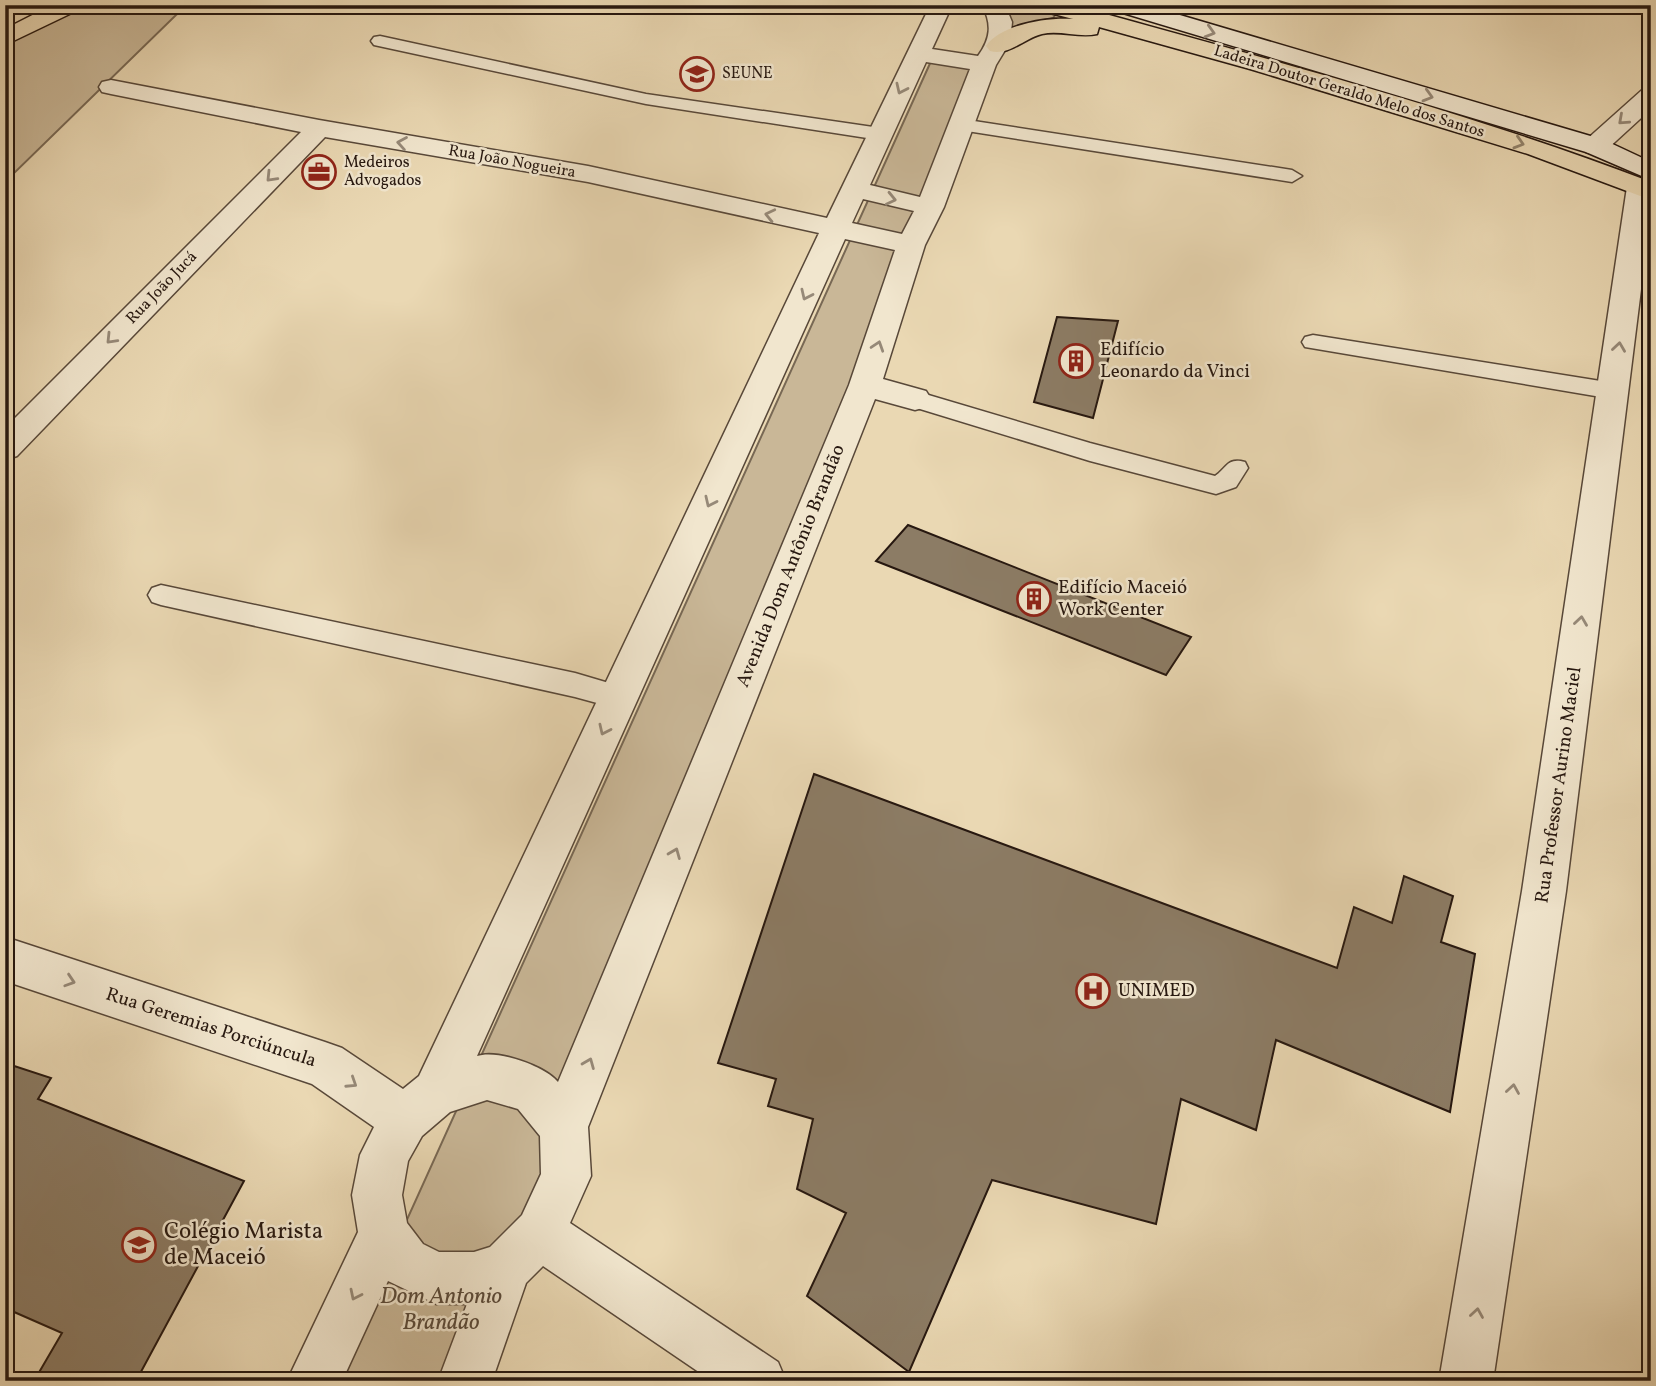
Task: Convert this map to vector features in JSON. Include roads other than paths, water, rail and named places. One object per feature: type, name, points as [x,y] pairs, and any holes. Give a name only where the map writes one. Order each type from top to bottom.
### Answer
[{"type":"highway","points":[[5,16],[28,5]]},
{"type":"highway","points":[[5,38],[70,5]]},
{"type":"highway","name":"Ladeira Doutor Geraldo Melo dos Santos","points":[[1054,7],[1259,64],[1647,184]]},
{"type":"highway","points":[[991,55],[1024,30],[1052,25],[1074,26],[1394,118],[1478,130]]},
{"type":"street","points":[[523,1250],[474,1278],[436,1278],[405,1262],[384,1234],[377,1195],[385,1155],[421,1106],[620,697],[853,189],[938,12],[935,5]]},
{"type":"street","name":"Avenida Dom Antônio Brandão","points":[[564,1126],[865,385],[911,246],[930,207],[991,55],[1002,21],[993,5]]},
{"type":"street","name":"Ladeira Doutor Geraldo Melo dos Santos","points":[[1121,5],[1595,146],[1647,184]]},
{"type":"street","points":[[918,54],[991,55]]},
{"type":"street","name":"Rua João Nogueira","points":[[111,87],[318,128],[588,174],[911,246]]},
{"type":"street","points":[[1595,146],[1651,96]]},
{"type":"street","name":"Rua João Jucá","points":[[5,447],[318,128]]},
{"type":"street","name":"Rua Professor Aurino Maciel","points":[[1466,1381],[1544,891],[1613,391],[1647,184]]},
{"type":"street","points":[[853,189],[930,207]]},
{"type":"street","points":[[865,385],[915,399]]},
{"type":"street","name":"Rua Geremias Porciúncula","points":[[5,960],[325,1065],[421,1106]]},
{"type":"street","points":[[421,1106],[487,1076],[533,1089],[564,1126],[566,1176],[523,1250],[465,1381]]},
{"type":"street","points":[[314,1381],[384,1234]]},
{"type":"street","points":[[523,1250],[759,1381]]},
{"type":"lane","points":[[380,41],[646,99],[880,134]]},
{"type":"lane","points":[[961,125],[1292,176]]},
{"type":"lane","points":[[1313,342],[1613,391]]},
{"type":"lane","points":[[915,399],[1090,452],[1216,485],[1227,481],[1236,468]]},
{"type":"lane","points":[[161,595],[620,697]]},
{"type":"place","name":"SEUNE","points":[[697,74]]},
{"type":"place","name":"Medeiros Advogados","points":[[319,172]]},
{"type":"place","name":"Edifício Leonardo da Vinci","points":[[1076,361]]},
{"type":"place","name":"Edifício Maceió Work Center","points":[[1034,599]]},
{"type":"place","name":"UNIMED","points":[[1093,991]]},
{"type":"place","name":"Colégio Marista de Maceió","points":[[139,1245]]},
{"type":"park label","name":"Dom Antonio Brandão","points":[[441,1310]]}]
